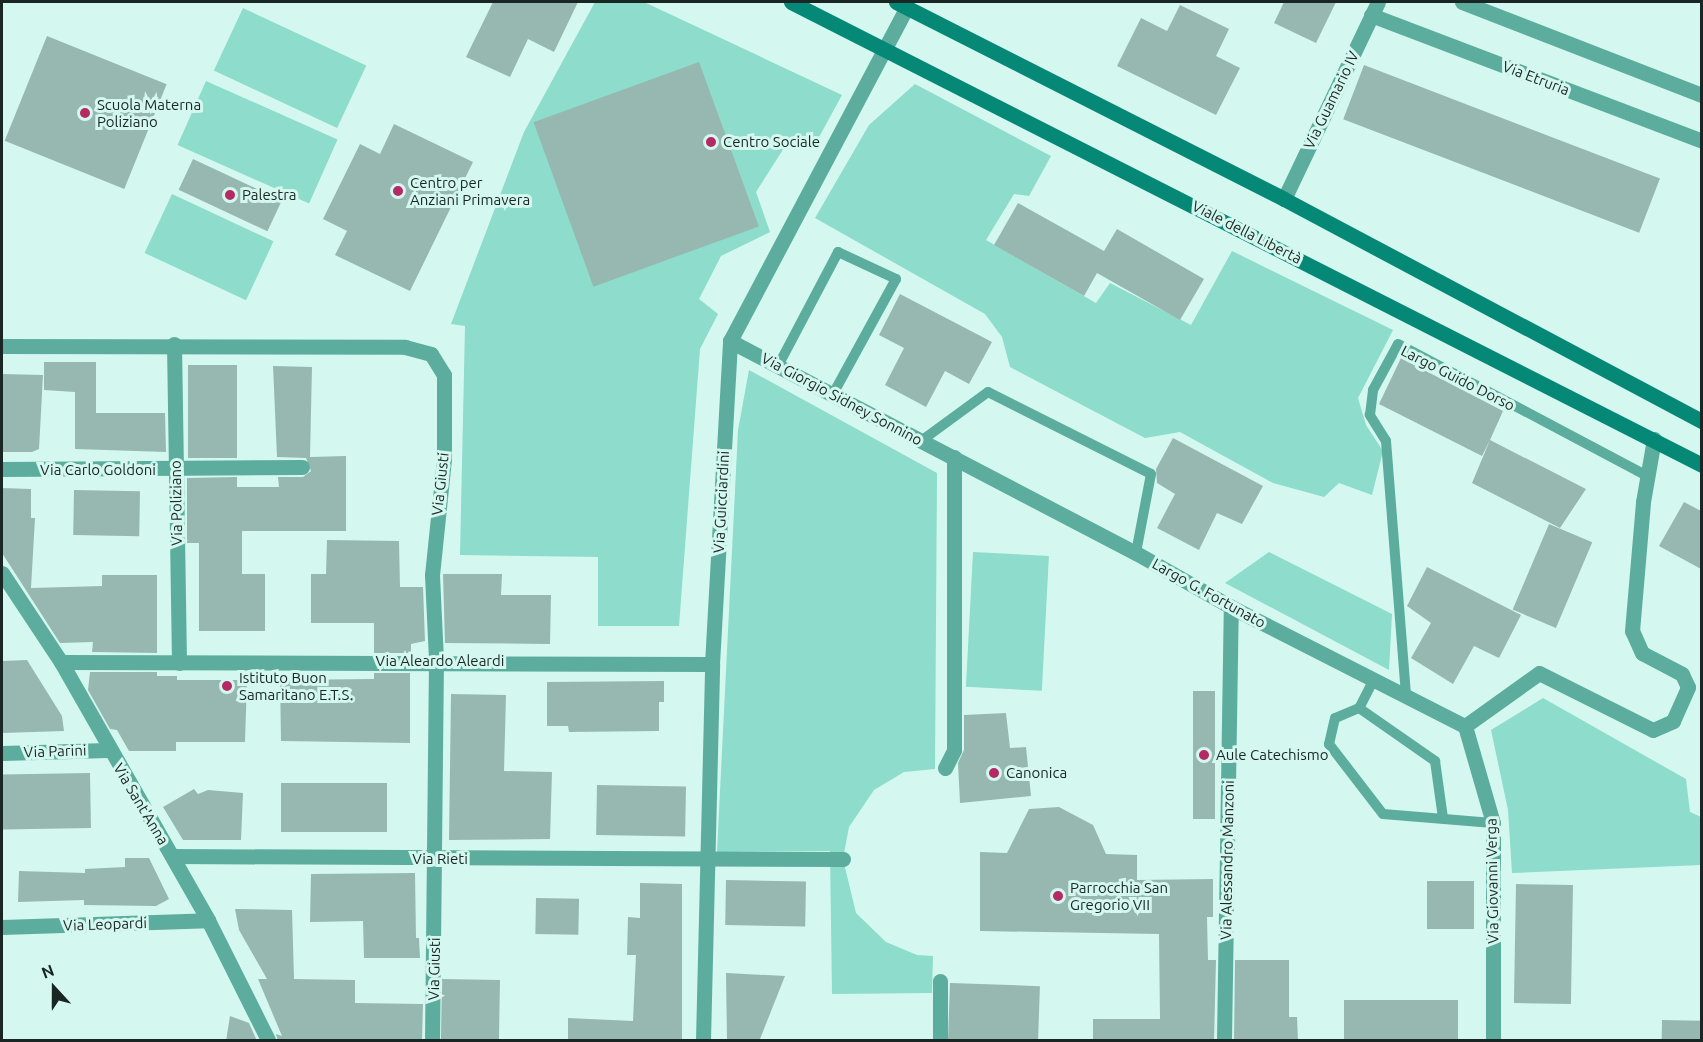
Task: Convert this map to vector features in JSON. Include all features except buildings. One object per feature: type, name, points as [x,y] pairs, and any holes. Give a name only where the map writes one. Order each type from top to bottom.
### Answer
[{"type":"street","name":"Viale della Libertà","points":[[791,2],[886,48],[1701,465]]},
{"type":"street","points":[[1462,2],[1701,95]]},
{"type":"street","name":"Via Guicciardini","points":[[703,1041],[712,664],[730,341],[886,48],[902,4]]},
{"type":"street","points":[[902,4],[1284,199],[1701,421]]},
{"type":"street","name":"Via Guamario IV","points":[[1284,199],[1375,8]]},
{"type":"street","name":"Via Etruria","points":[[1375,8],[1701,141]]},
{"type":"street","name":"Via Giorgio Sidney Sonnino","points":[[730,341],[954,457]]},
{"type":"street","name":"Via Giusti","points":[[5,346],[174,344],[405,347],[431,354],[444,375],[444,459],[432,576],[436,660],[436,859],[432,1041]]},
{"type":"street","name":"Via Poliziano","points":[[174,344],[178,663]]},
{"type":"street","points":[[1465,726],[1539,673],[1653,730],[1673,721],[1688,687],[1682,674],[1642,653],[1632,631],[1647,476],[1654,439]]},
{"type":"street","points":[[945,768],[954,750],[954,457]]},
{"type":"street","name":"Largo G. Fortunato","points":[[954,457],[1136,553],[1231,607],[1465,726]]},
{"type":"street","name":"Via Carlo Goldoni","points":[[2,469],[176,470],[302,467]]},
{"type":"street","name":"Via Sant'Anna","points":[[2,573],[61,662],[108,750],[172,856],[208,920],[268,1041]]},
{"type":"street","name":"Via Alessandro Manzoni","points":[[1224,1041],[1231,607]]},
{"type":"street","name":"Via Aleardo Aleardi","points":[[61,662],[436,660],[712,664]]},
{"type":"street","name":"Via Giovanni Verga","points":[[1465,726],[1493,823],[1493,1041]]},
{"type":"street","name":"Via Parini","points":[[2,753],[108,750]]},
{"type":"street","name":"Via Rieti","points":[[172,856],[436,859],[843,859]]},
{"type":"street","name":"Via Leopardi","points":[[2,927],[208,920]]},
{"type":"street","points":[[940,981],[940,1041]]},
{"type":"lane","points":[[778,366],[838,252],[896,279],[833,394]]},
{"type":"lane","name":"Largo Guido Dorso","points":[[1406,696],[1386,441],[1370,415],[1373,390],[1398,344],[1647,476]]},
{"type":"lane","points":[[921,441],[988,392],[1151,474],[1136,553]]},
{"type":"lane","points":[[1374,679],[1359,708],[1335,718],[1329,744],[1383,814],[1493,823]]},
{"type":"lane","points":[[1359,708],[1435,761],[1443,819]]},
{"type":"green space","points":[[595,2],[644,2],[842,95],[812,150],[789,140],[756,192],[770,232],[721,256],[699,299],[718,314],[700,349],[679,626],[598,626],[598,557],[460,555],[465,326],[451,324],[524,132]]},
{"type":"green space","points":[[243,8],[366,65],[337,128],[214,71]]},
{"type":"green space","points":[[206,81],[338,140],[309,204],[178,145]]},
{"type":"green space","points":[[915,84],[1051,156],[1029,196],[1014,194],[986,240],[1096,303],[1110,283],[1191,325],[1232,251],[1393,330],[1358,398],[1366,425],[1383,451],[1372,495],[1339,483],[1324,497],[1273,483],[1180,432],[1145,438],[1010,367],[1002,337],[985,314],[815,218],[869,125]]},
{"type":"green space","points":[[172,194],[274,241],[246,300],[145,253]]},
{"type":"green space","points":[[749,370],[937,473],[935,769],[904,772],[874,790],[849,827],[843,859],[856,913],[886,942],[917,955],[933,956],[932,993],[832,994],[830,851],[717,852],[738,430]]},
{"type":"green space","points":[[973,552],[1049,556],[1042,691],[966,687]]},
{"type":"green space","points":[[1269,552],[1392,614],[1389,670],[1225,583]]},
{"type":"green space","points":[[1543,698],[1686,779],[1690,812],[1701,817],[1701,865],[1512,873],[1508,810],[1491,730]]},
{"type":"place","name":"Scuola Materna Poliziano","points":[[85,113]]},
{"type":"place","name":"Centro Sociale","points":[[711,142]]},
{"type":"place","name":"Centro per Anziani Primavera","points":[[398,191]]},
{"type":"place","name":"Palestra","points":[[230,195]]},
{"type":"place","name":"Istituto Buon Samaritano E.T.S.","points":[[227,686]]},
{"type":"place","name":"Aule Catechismo","points":[[1204,755]]},
{"type":"place","name":"Canonica","points":[[994,773]]},
{"type":"place","name":"Parrocchia San Gregorio VII","points":[[1058,896]]}]
